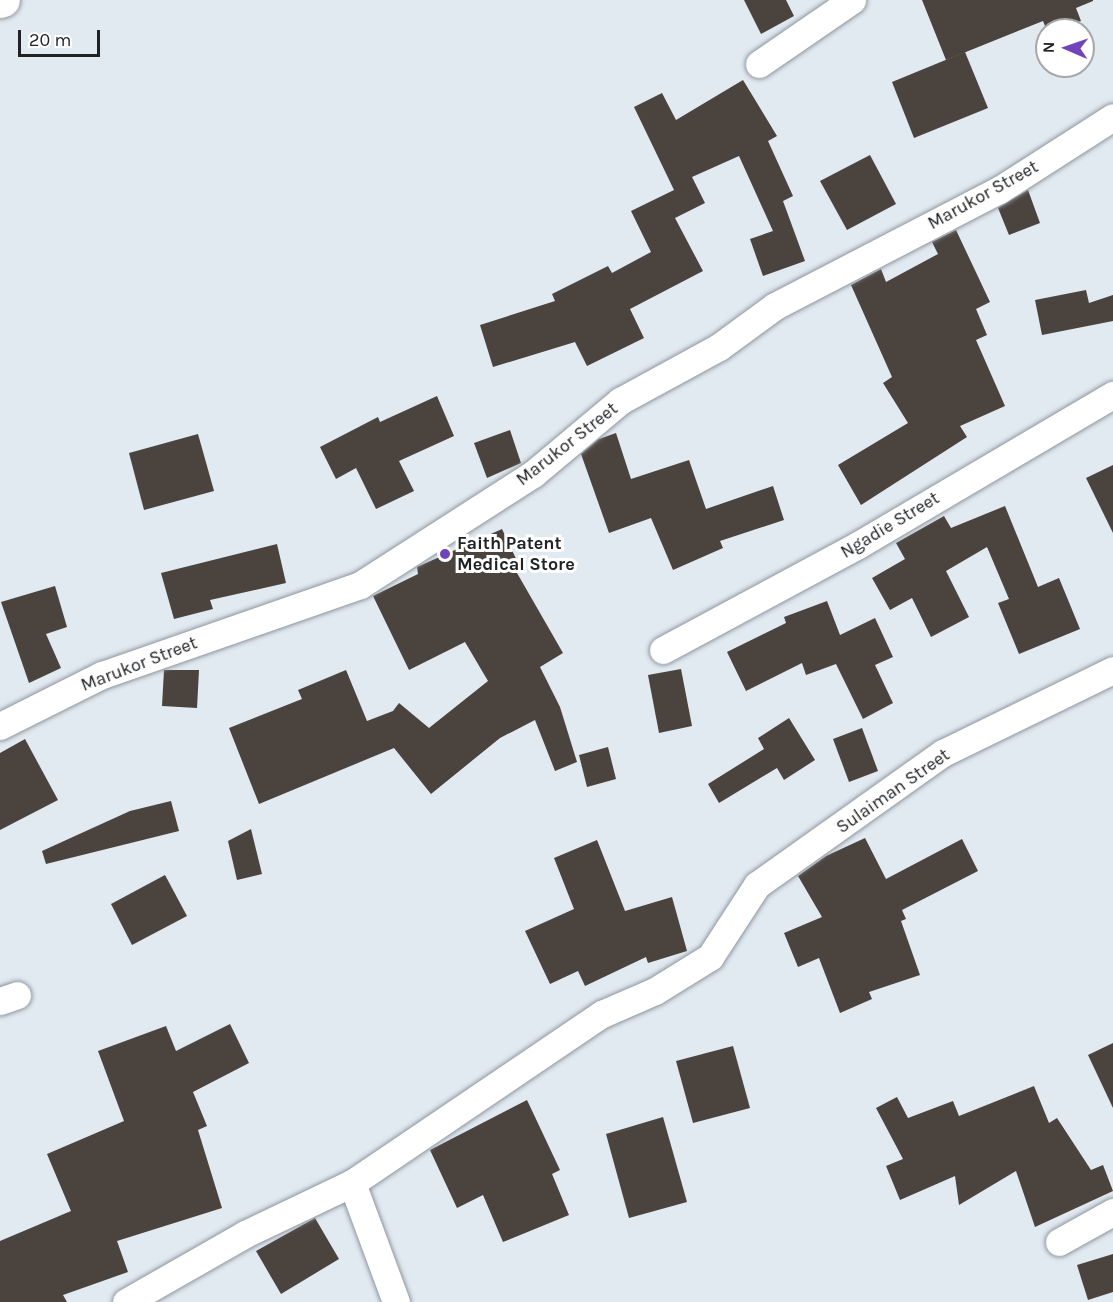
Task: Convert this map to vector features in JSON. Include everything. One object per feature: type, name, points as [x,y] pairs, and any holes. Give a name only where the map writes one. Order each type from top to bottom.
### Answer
[{"type":"street","points":[[759,64],[852,0]]},
{"type":"street","name":"Marukor Street","points":[[0,726],[102,675],[360,585],[533,474],[620,401],[718,347],[775,306],[999,190],[1113,117]]},
{"type":"street","name":"Ngadie Street","points":[[663,650],[858,545],[1113,395]]},
{"type":"street","name":"Sulaiman Street","points":[[352,1183],[602,1014],[656,991],[710,957],[757,885],[943,753],[1113,670]]},
{"type":"street","points":[[126,1302],[245,1234],[352,1183],[396,1302]]},
{"type":"street","points":[[1059,1242],[1113,1212]]},
{"type":"building","points":[[744,0],[786,0],[794,16],[761,34]]},
{"type":"building","points":[[922,0],[1093,0],[1076,8],[1080,18],[1035,18],[1035,24],[946,60]]},
{"type":"building","points":[[965,52],[988,108],[914,138],[892,82]]},
{"type":"building","points":[[743,80],[777,136],[768,141],[793,196],[783,201],[805,261],[763,276],[750,239],[773,231],[739,156],[692,177],[705,203],[675,218],[703,271],[630,309],[644,338],[587,366],[575,342],[493,367],[480,325],[555,301],[552,294],[608,266],[612,273],[651,252],[631,211],[674,190],[634,107],[662,93],[676,120]]},
{"type":"building","points":[[870,155],[896,204],[847,230],[820,181]]},
{"type":"building","points":[[1028,190],[1040,223],[1009,235],[998,208]]},
{"type":"building","points":[[956,230],[990,302],[976,309],[987,335],[976,340],[1005,406],[960,426],[967,437],[861,505],[838,465],[908,423],[883,383],[892,377],[851,285],[881,269],[886,282],[938,254],[932,242]]},
{"type":"building","points":[[1086,290],[1089,303],[1113,295],[1113,321],[1042,335],[1035,300]]},
{"type":"building","points":[[437,396],[454,436],[399,461],[414,491],[376,509],[356,468],[336,479],[320,447],[378,417],[380,422]]},
{"type":"building","points":[[510,430],[521,463],[487,478],[474,443]]},
{"type":"building","points":[[616,433],[631,479],[689,460],[706,509],[773,486],[784,520],[720,541],[723,548],[673,570],[651,518],[609,533],[581,454],[599,439]]},
{"type":"building","points":[[198,434],[214,491],[144,510],[129,453]]},
{"type":"building","points":[[1113,465],[1113,533],[1086,478]]},
{"type":"building","points":[[1005,506],[1038,587],[1059,578],[1080,629],[1019,654],[998,603],[1009,599],[987,547],[946,571],[969,617],[931,637],[912,598],[890,610],[872,578],[905,559],[896,543],[944,516],[951,528]]},
{"type":"building","points":[[502,529],[518,563],[513,566],[563,653],[540,667],[560,707],[577,762],[555,771],[535,720],[500,738],[431,794],[394,748],[259,804],[229,728],[302,699],[298,690],[346,670],[367,721],[393,711],[399,703],[429,728],[488,681],[465,642],[409,670],[373,596],[418,574],[417,567]]},
{"type":"building","points":[[277,544],[286,583],[210,600],[213,609],[174,619],[161,573]]},
{"type":"building","points":[[55,586],[67,627],[46,634],[61,668],[29,683],[1,602]]},
{"type":"building","points":[[827,601],[840,635],[875,618],[893,657],[875,665],[893,703],[863,719],[836,664],[806,675],[802,663],[746,691],[727,652],[786,623],[784,617]]},
{"type":"building","points":[[681,669],[692,726],[659,733],[648,675]]},
{"type":"building","points":[[164,670],[199,670],[197,708],[162,706]]},
{"type":"building","points":[[789,718],[815,760],[784,780],[777,768],[719,803],[708,784],[764,749],[758,738]]},
{"type":"building","points":[[862,728],[878,771],[849,782],[833,739]]},
{"type":"building","points":[[25,739],[58,800],[0,830],[0,753]]},
{"type":"building","points":[[608,747],[616,779],[587,787],[579,755]]},
{"type":"building","points":[[171,801],[179,831],[46,864],[42,851],[130,811]]},
{"type":"building","points":[[251,829],[262,874],[237,880],[228,841]]},
{"type":"building","points":[[865,838],[886,879],[962,839],[978,871],[902,910],[906,919],[901,921],[920,975],[869,992],[872,999],[840,1013],[819,958],[798,967],[784,933],[822,917],[798,876],[826,856]]},
{"type":"building","points":[[597,840],[625,911],[672,897],[687,951],[648,963],[646,957],[585,986],[578,971],[550,984],[525,931],[574,909],[554,858]]},
{"type":"building","points":[[165,875],[187,916],[132,945],[111,904]]},
{"type":"building","points":[[230,1024],[249,1063],[193,1092],[207,1126],[198,1130],[222,1208],[117,1241],[128,1272],[63,1295],[67,1302],[0,1302],[0,1241],[71,1211],[47,1154],[124,1121],[98,1051],[166,1026],[176,1051]]},
{"type":"building","points":[[1113,1043],[1113,1108],[1088,1055]]},
{"type":"building","points":[[733,1046],[750,1108],[693,1123],[676,1061]]},
{"type":"building","points":[[1034,1086],[1049,1123],[1057,1118],[1091,1170],[1103,1165],[1113,1191],[1035,1227],[1016,1171],[959,1205],[955,1176],[900,1200],[886,1166],[903,1159],[876,1108],[897,1097],[908,1118],[953,1101],[959,1116]]},
{"type":"building","points":[[527,1100],[560,1170],[552,1174],[569,1215],[503,1242],[483,1195],[457,1208],[430,1150]]},
{"type":"building","points":[[663,1117],[687,1202],[629,1218],[606,1134]]},
{"type":"building","points":[[315,1218],[339,1259],[281,1294],[256,1251]]},
{"type":"building","points":[[1113,1254],[1113,1292],[1088,1300],[1077,1265]]},
{"type":"place","name":"Faith Patent Medical Store","points":[[445,554]]}]
